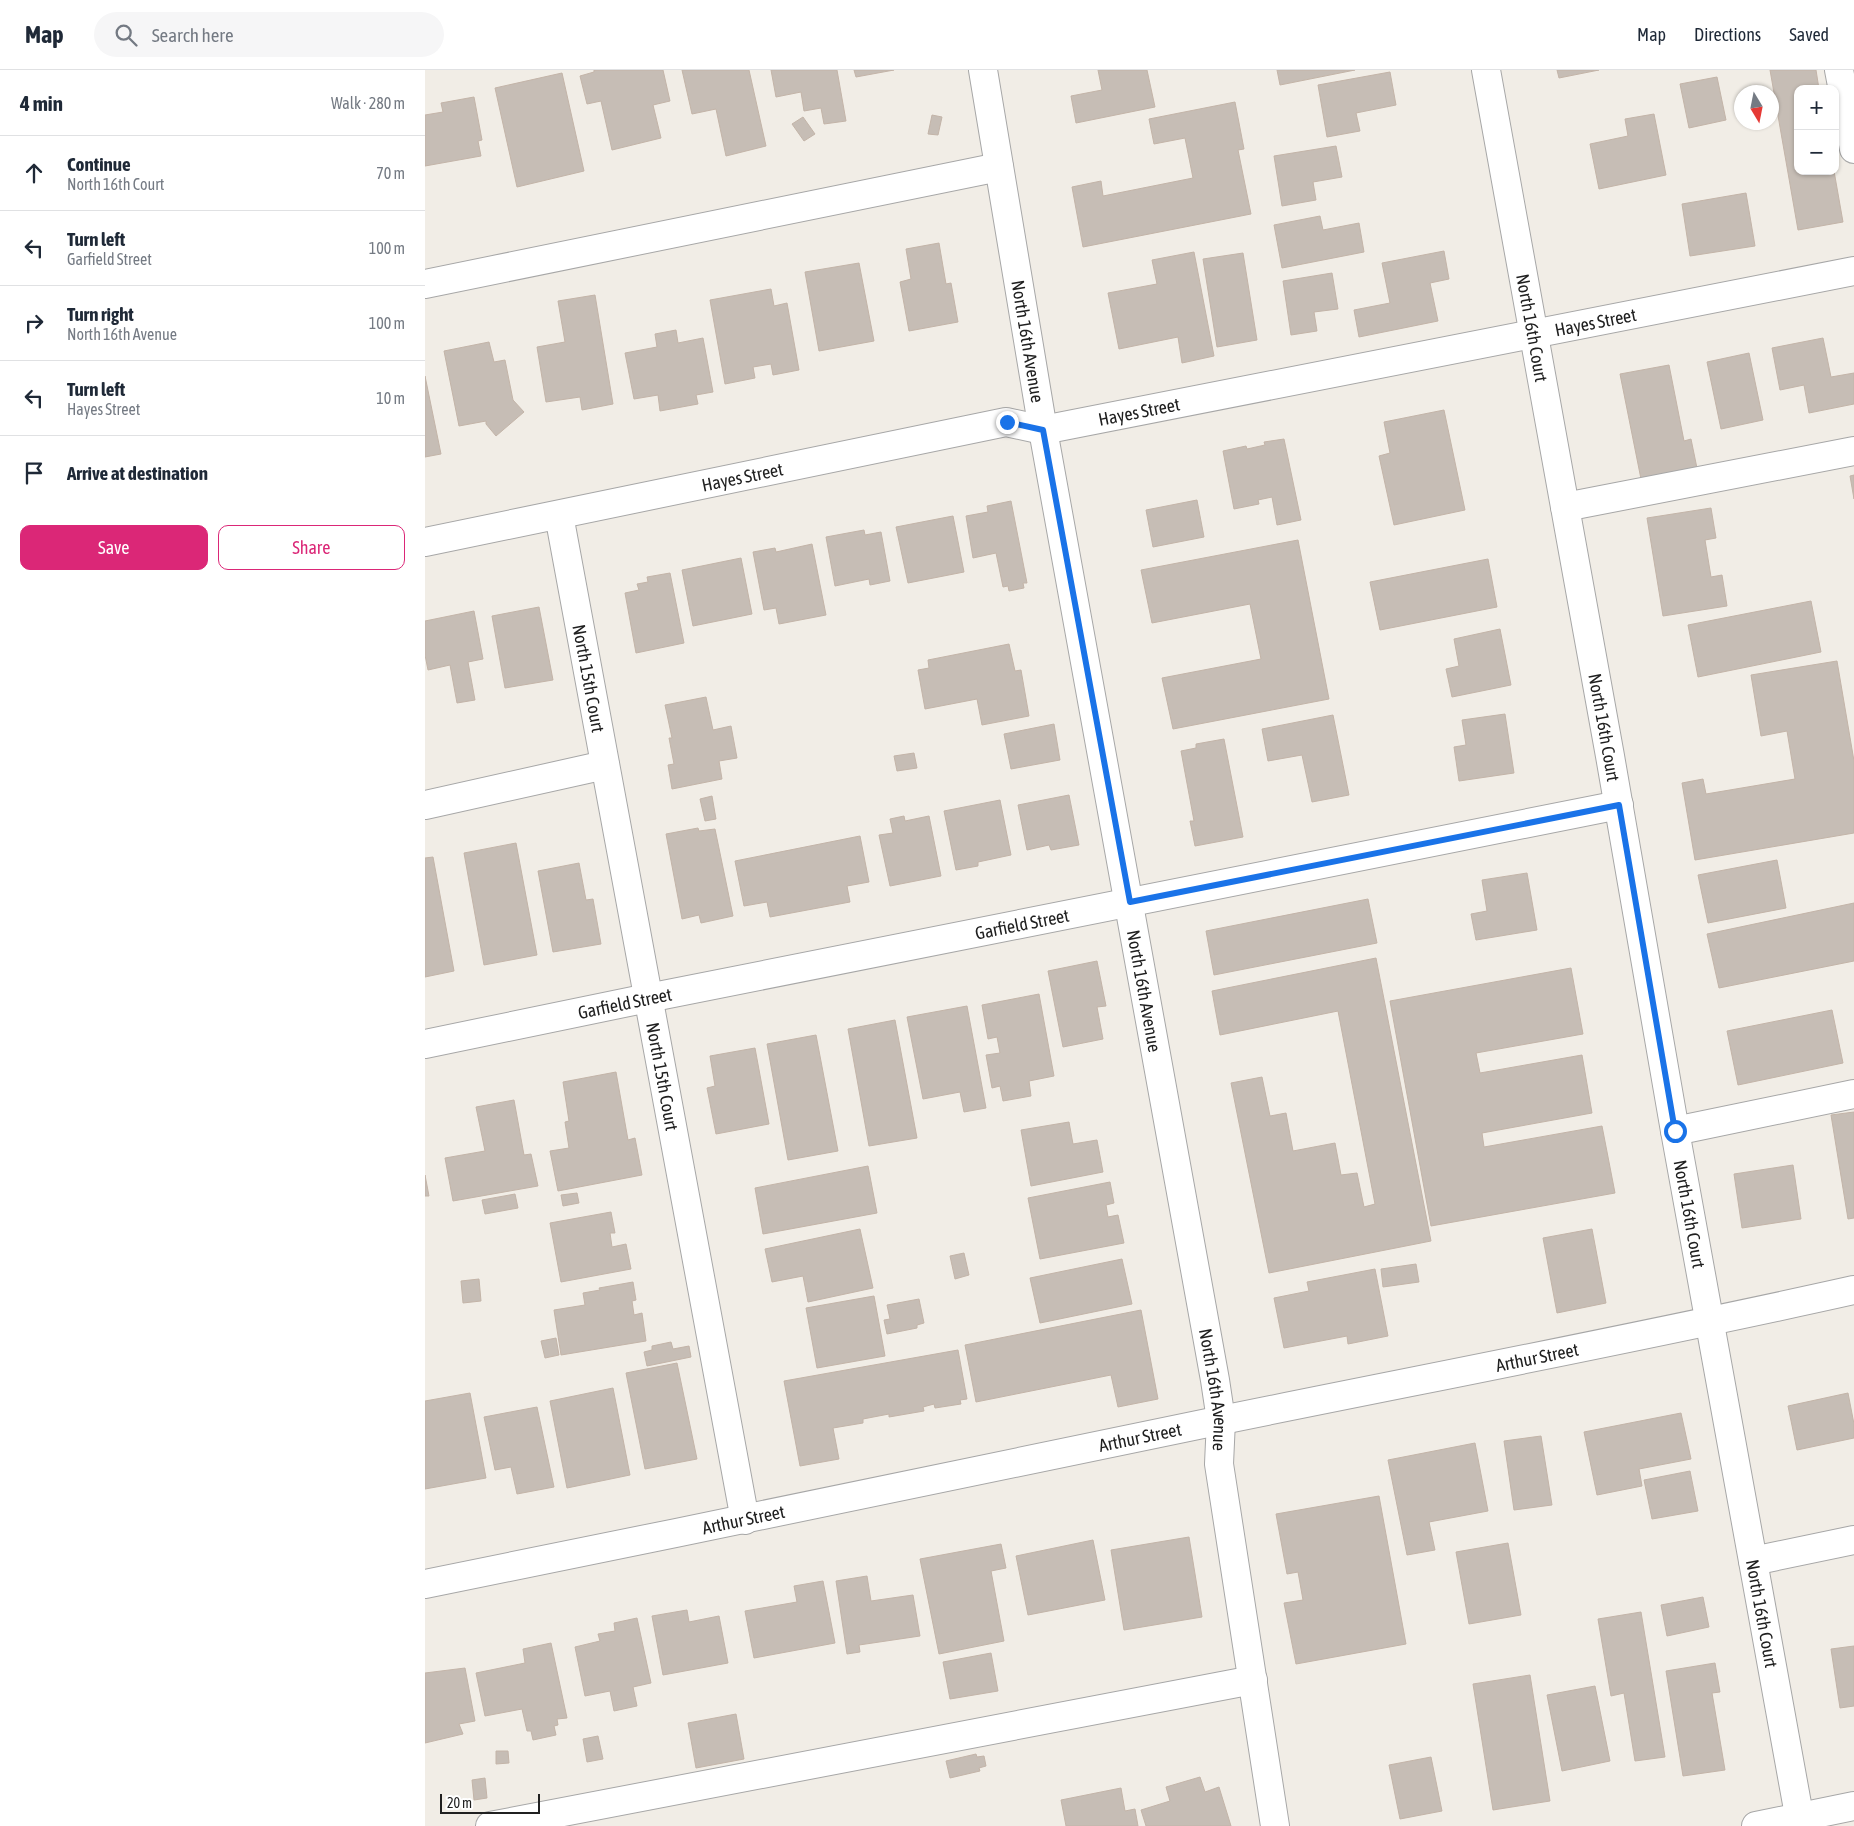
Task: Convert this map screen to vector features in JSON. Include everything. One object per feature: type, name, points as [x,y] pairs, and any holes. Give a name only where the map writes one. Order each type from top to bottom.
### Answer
[{"type":"street","name":"North 16th Avenue","points":[[983,70],[1043,430],[1130,902],[1215,1380],[1221,1420],[1219,1464],[1275,1826]]},
{"type":"street","name":"North 16th Court","points":[[1486,70],[1800,1822]]},
{"type":"street","points":[[1839,70],[1854,149]]},
{"type":"street","points":[[425,284],[999,167]]},
{"type":"street","name":"Hayes Street","points":[[425,542],[1007,422],[1043,430],[1854,271]]},
{"type":"street","points":[[1565,507],[1854,451]]},
{"type":"street","name":"North 15th Court","points":[[559,515],[745,1520]]},
{"type":"street","points":[[425,805],[605,765]]},
{"type":"street","name":"Garfield Street","points":[[425,1044],[1619,805]]},
{"type":"street","points":[[1675,1131],[1854,1094]]},
{"type":"street","name":"Arthur Street","points":[[425,1584],[745,1520],[1221,1420],[1710,1322],[1854,1290]]},
{"type":"street","points":[[1753,1561],[1854,1540]]},
{"type":"street","points":[[490,1826],[1253,1680]]},
{"type":"street","points":[[1756,1826],[1800,1822],[1854,1806]]},
{"type":"building","points":[[594,70],[663,70],[670,101],[653,105],[661,138],[612,150],[601,101],[587,104],[580,76],[594,72]]},
{"type":"building","points":[[682,70],[749,70],[766,146],[726,156],[716,109],[692,114]]},
{"type":"building","points":[[771,70],[837,70],[846,121],[824,124],[821,108],[804,111],[801,92],[776,97]]},
{"type":"building","points":[[854,70],[894,70],[856,77]]},
{"type":"building","points":[[1098,70],[1147,70],[1155,107],[1076,123],[1071,96],[1102,90]]},
{"type":"building","points":[[1277,70],[1355,70],[1280,85]]},
{"type":"building","points":[[1557,70],[1599,70],[1559,78]]},
{"type":"building","points":[[1770,70],[1816,70],[1818,85],[1794,85],[1794,175],[1835,175],[1843,222],[1798,230],[1779,121],[1779,85],[1773,85]]},
{"type":"building","points":[[1390,72],[1396,105],[1356,113],[1360,131],[1327,137],[1318,85]]},
{"type":"building","points":[[562,73],[584,171],[517,187],[495,88]]},
{"type":"building","points":[[1717,77],[1726,120],[1689,128],[1680,84]]},
{"type":"building","points":[[474,97],[482,140],[478,141],[481,156],[425,166],[425,115],[443,112],[441,103]]},
{"type":"building","points":[[1235,102],[1244,149],[1238,150],[1251,214],[1083,247],[1072,187],[1101,181],[1103,196],[1193,178],[1185,138],[1154,144],[1149,119]]},
{"type":"building","points":[[1654,114],[1666,175],[1599,189],[1590,144],[1628,136],[1625,119]]},
{"type":"building","points":[[932,115],[942,117],[938,135],[928,134]]},
{"type":"building","points":[[803,117],[815,134],[804,141],[792,124]]},
{"type":"building","points":[[1336,146],[1342,177],[1313,182],[1316,200],[1282,206],[1274,156]]},
{"type":"building","points":[[1746,193],[1755,246],[1690,256],[1682,204]]},
{"type":"building","points":[[1320,216],[1323,230],[1359,223],[1364,252],[1282,268],[1274,225]]},
{"type":"building","points":[[939,243],[946,284],[951,283],[958,322],[909,331],[900,282],[911,279],[906,249]]},
{"type":"building","points":[[1444,251],[1449,279],[1430,283],[1438,321],[1359,337],[1354,310],[1390,303],[1382,263]]},
{"type":"building","points":[[1194,252],[1214,356],[1182,363],[1178,337],[1119,349],[1108,293],[1157,284],[1152,260]]},
{"type":"building","points":[[1243,253],[1257,340],[1217,347],[1203,259]]},
{"type":"building","points":[[859,263],[874,341],[819,351],[805,272]]},
{"type":"building","points":[[1332,273],[1338,309],[1314,312],[1317,331],[1291,335],[1283,281]]},
{"type":"building","points":[[771,289],[774,306],[787,303],[799,370],[773,375],[771,364],[753,367],[755,378],[725,384],[710,300]]},
{"type":"building","points":[[595,295],[613,404],[582,410],[580,397],[546,402],[537,347],[565,342],[558,301]]},
{"type":"building","points":[[676,330],[678,343],[703,338],[713,392],[696,395],[698,404],[660,411],[658,395],[634,399],[625,353],[657,347],[655,334]]},
{"type":"building","points":[[1823,338],[1831,377],[1854,373],[1854,404],[1809,413],[1804,385],[1780,390],[1772,348]]},
{"type":"building","points":[[489,342],[494,362],[505,360],[513,400],[524,412],[496,436],[486,424],[486,421],[459,426],[444,351]]},
{"type":"building","points":[[1749,353],[1763,420],[1721,429],[1707,362]]},
{"type":"building","points":[[1669,365],[1684,441],[1691,439],[1698,473],[1642,484],[1620,374]]},
{"type":"building","points":[[425,376],[441,454],[425,457]]},
{"type":"building","points":[[1444,410],[1465,510],[1394,525],[1379,456],[1390,453],[1384,422]]},
{"type":"building","points":[[1284,439],[1301,520],[1277,525],[1272,497],[1258,500],[1259,504],[1234,509],[1223,451],[1246,446],[1247,449],[1265,445],[1264,442]]},
{"type":"building","points":[[1854,475],[1854,499],[1850,476]]},
{"type":"building","points":[[1197,500],[1204,537],[1153,547],[1146,510]]},
{"type":"building","points":[[1011,501],[1027,583],[1023,583],[1024,588],[1009,591],[1008,586],[1003,587],[996,553],[973,558],[966,516],[988,512],[987,506]]},
{"type":"building","points":[[1711,508],[1716,538],[1705,540],[1711,577],[1722,575],[1727,606],[1663,616],[1647,518]]},
{"type":"building","points":[[953,516],[964,572],[908,583],[896,527]]},
{"type":"building","points":[[864,530],[865,535],[881,532],[890,581],[870,585],[869,579],[835,586],[826,537]]},
{"type":"building","points":[[1298,540],[1329,699],[1173,729],[1162,678],[1261,659],[1250,604],[1152,623],[1141,570]]},
{"type":"building","points":[[812,544],[826,615],[779,624],[776,608],[764,610],[753,552],[775,548],[776,552]]},
{"type":"building","points":[[741,558],[752,614],[693,626],[682,570]]},
{"type":"building","points":[[1488,559],[1497,607],[1380,630],[1370,582]]},
{"type":"building","points":[[670,573],[684,643],[636,653],[625,593],[639,590],[637,584],[648,582],[647,577]]},
{"type":"building","points":[[1811,601],[1821,652],[1698,677],[1688,625]]},
{"type":"building","points":[[539,607],[553,680],[505,688],[492,616]]},
{"type":"building","points":[[474,611],[483,659],[468,662],[475,700],[457,703],[450,665],[428,670],[425,655],[425,621]]},
{"type":"building","points":[[1500,629],[1511,685],[1452,697],[1446,669],[1459,666],[1454,639]]},
{"type":"building","points":[[1009,644],[1015,671],[1021,670],[1029,716],[982,725],[977,699],[925,709],[918,670],[929,668],[928,660]]},
{"type":"building","points":[[1837,661],[1854,761],[1854,833],[1695,860],[1682,783],[1703,779],[1706,794],[1795,779],[1787,731],[1761,736],[1751,675]]},
{"type":"building","points":[[706,697],[713,730],[731,726],[737,758],[719,761],[722,779],[672,789],[668,765],[674,764],[669,738],[672,738],[665,705]]},
{"type":"building","points":[[1505,714],[1514,773],[1459,781],[1454,747],[1466,745],[1462,720]]},
{"type":"building","points":[[1333,715],[1349,795],[1312,802],[1302,755],[1268,761],[1262,729]]},
{"type":"building","points":[[1054,724],[1060,760],[1011,769],[1004,734]]},
{"type":"building","points":[[1224,739],[1243,837],[1195,846],[1190,821],[1194,821],[1181,751],[1196,748],[1196,744]]},
{"type":"building","points":[[914,753],[917,768],[897,771],[894,756]]},
{"type":"building","points":[[1069,795],[1079,845],[1051,850],[1049,845],[1027,850],[1018,805]]},
{"type":"building","points":[[712,796],[716,819],[705,821],[700,799]]},
{"type":"building","points":[[1000,800],[1011,855],[978,862],[978,866],[956,870],[944,811]]},
{"type":"building","points":[[904,816],[905,821],[929,816],[941,876],[890,886],[879,835],[893,833],[890,819]]},
{"type":"building","points":[[698,828],[699,831],[715,829],[733,916],[701,923],[699,915],[682,919],[666,834]]},
{"type":"building","points":[[860,836],[869,882],[847,886],[850,902],[770,917],[767,902],[744,906],[735,861]]},
{"type":"building","points":[[516,843],[537,955],[484,965],[464,853]]},
{"type":"building","points":[[433,857],[454,971],[425,977],[425,858]]},
{"type":"building","points":[[1777,860],[1786,908],[1708,923],[1698,875]]},
{"type":"building","points":[[579,863],[586,900],[593,899],[601,944],[553,952],[538,871]]},
{"type":"building","points":[[1527,873],[1537,930],[1476,940],[1471,914],[1487,911],[1482,880]]},
{"type":"building","points":[[1368,899],[1377,943],[1214,975],[1206,931]]},
{"type":"building","points":[[1854,903],[1854,961],[1719,988],[1707,934]]},
{"type":"building","points":[[1376,958],[1431,1241],[1269,1273],[1231,1083],[1262,1077],[1270,1116],[1286,1113],[1293,1151],[1335,1143],[1341,1175],[1357,1173],[1364,1207],[1375,1204],[1338,1011],[1220,1035],[1212,991]]},
{"type":"building","points":[[1097,961],[1106,1006],[1097,1007],[1103,1039],[1063,1047],[1048,971]]},
{"type":"building","points":[[1571,968],[1583,1034],[1476,1053],[1480,1073],[1582,1055],[1592,1113],[1482,1133],[1484,1147],[1602,1126],[1615,1193],[1431,1226],[1390,1001]]},
{"type":"building","points":[[1039,994],[1054,1076],[1029,1081],[1031,1096],[1003,1101],[1000,1086],[992,1088],[986,1055],[1000,1053],[997,1037],[988,1039],[982,1005]]},
{"type":"building","points":[[967,1006],[986,1108],[964,1112],[960,1092],[923,1099],[907,1017]]},
{"type":"building","points":[[1832,1010],[1843,1063],[1738,1085],[1727,1031]]},
{"type":"building","points":[[895,1020],[917,1138],[869,1146],[848,1029]]},
{"type":"building","points":[[816,1035],[838,1151],[788,1160],[767,1044]]},
{"type":"building","points":[[755,1048],[769,1124],[716,1134],[707,1088],[715,1086],[710,1056]]},
{"type":"building","points":[[616,1072],[628,1140],[635,1138],[642,1175],[558,1191],[550,1151],[569,1148],[565,1122],[569,1121],[563,1082]]},
{"type":"building","points":[[514,1100],[524,1155],[531,1154],[538,1186],[453,1201],[445,1158],[485,1151],[476,1107]]},
{"type":"building","points":[[1854,1112],[1854,1218],[1848,1219],[1831,1115]]},
{"type":"building","points":[[1069,1122],[1073,1144],[1097,1140],[1103,1172],[1031,1186],[1021,1130]]},
{"type":"building","points":[[1793,1165],[1801,1219],[1742,1228],[1734,1174]]},
{"type":"building","points":[[868,1166],[877,1213],[763,1234],[755,1188]]},
{"type":"building","points":[[425,1175],[429,1196],[425,1196]]},
{"type":"building","points":[[1110,1182],[1114,1203],[1106,1205],[1108,1217],[1118,1215],[1124,1243],[1040,1259],[1028,1198]]},
{"type":"building","points":[[577,1193],[579,1203],[563,1206],[561,1195]]},
{"type":"building","points":[[515,1194],[518,1208],[485,1214],[482,1200]]},
{"type":"building","points":[[611,1212],[615,1233],[610,1233],[612,1247],[626,1244],[631,1269],[561,1282],[550,1223]]},
{"type":"building","points":[[860,1229],[873,1288],[808,1302],[803,1276],[772,1282],[765,1249]]},
{"type":"building","points":[[1592,1229],[1606,1303],[1557,1313],[1543,1238]]},
{"type":"building","points":[[964,1253],[969,1275],[955,1279],[950,1256]]},
{"type":"building","points":[[1122,1259],[1132,1304],[1040,1323],[1030,1278]]},
{"type":"building","points":[[1416,1264],[1419,1282],[1383,1287],[1381,1269]]},
{"type":"building","points":[[1375,1269],[1388,1336],[1348,1344],[1347,1336],[1284,1348],[1274,1298],[1309,1291],[1307,1282]]},
{"type":"building","points":[[479,1279],[481,1301],[463,1303],[461,1281]]},
{"type":"building","points":[[633,1282],[636,1300],[632,1301],[634,1315],[642,1313],[646,1341],[561,1355],[554,1310],[585,1305],[583,1293]]},
{"type":"building","points":[[874,1296],[885,1356],[817,1368],[806,1308]]},
{"type":"building","points":[[919,1299],[924,1323],[917,1325],[917,1328],[887,1334],[884,1320],[890,1319],[887,1305]]},
{"type":"building","points":[[1141,1310],[1158,1399],[1118,1407],[1111,1375],[976,1402],[965,1345]]},
{"type":"building","points":[[556,1338],[559,1355],[545,1358],[541,1341]]},
{"type":"building","points":[[671,1342],[673,1349],[689,1346],[691,1357],[647,1366],[644,1352],[652,1350],[652,1346]]},
{"type":"building","points":[[958,1350],[967,1399],[960,1400],[961,1404],[935,1408],[934,1404],[923,1407],[924,1411],[889,1417],[889,1414],[863,1419],[863,1423],[833,1428],[839,1459],[800,1466],[784,1381]]},
{"type":"building","points":[[677,1363],[697,1459],[645,1469],[626,1373]]},
{"type":"building","points":[[613,1388],[630,1475],[567,1488],[550,1401]]},
{"type":"building","points":[[470,1393],[486,1478],[425,1489],[425,1401]]},
{"type":"building","points":[[1848,1393],[1854,1424],[1854,1438],[1797,1450],[1788,1406]]},
{"type":"building","points":[[537,1407],[554,1487],[517,1494],[511,1467],[495,1470],[484,1417]]},
{"type":"building","points":[[1681,1413],[1691,1459],[1639,1469],[1642,1486],[1597,1495],[1584,1432]]},
{"type":"building","points":[[1541,1436],[1552,1505],[1514,1510],[1504,1441]]},
{"type":"building","points":[[1475,1443],[1488,1511],[1429,1522],[1435,1550],[1407,1555],[1388,1460]]},
{"type":"building","points":[[1690,1471],[1698,1511],[1652,1519],[1644,1480]]},
{"type":"building","points":[[1379,1496],[1406,1644],[1296,1664],[1284,1603],[1303,1600],[1298,1572],[1287,1574],[1276,1514]]},
{"type":"building","points":[[1189,1537],[1202,1617],[1124,1630],[1111,1550]]},
{"type":"building","points":[[1093,1540],[1105,1600],[1028,1615],[1016,1556]]},
{"type":"building","points":[[1508,1543],[1521,1615],[1469,1624],[1456,1552]]},
{"type":"building","points":[[1001,1544],[1006,1568],[991,1571],[1004,1641],[939,1654],[920,1559]]},
{"type":"building","points":[[867,1576],[871,1601],[913,1595],[920,1636],[859,1645],[860,1652],[847,1654],[836,1581]]},
{"type":"building","points":[[823,1581],[835,1643],[754,1658],[745,1611],[797,1602],[794,1586]]},
{"type":"building","points":[[1703,1597],[1709,1627],[1667,1636],[1661,1605]]},
{"type":"building","points":[[687,1610],[689,1622],[719,1616],[728,1663],[663,1675],[652,1616]]},
{"type":"building","points":[[1641,1612],[1665,1757],[1635,1761],[1624,1693],[1611,1696],[1598,1619]]},
{"type":"building","points":[[637,1618],[651,1683],[633,1687],[637,1706],[614,1711],[610,1691],[585,1696],[575,1647],[600,1641],[598,1634],[615,1631],[614,1623]]},
{"type":"building","points":[[551,1643],[567,1718],[557,1719],[558,1725],[554,1726],[556,1735],[533,1740],[531,1731],[527,1731],[522,1709],[485,1716],[476,1673],[525,1663],[523,1649]]},
{"type":"building","points":[[1854,1646],[1854,1706],[1840,1708],[1831,1649]]},
{"type":"building","points":[[991,1653],[998,1691],[950,1699],[943,1662]]},
{"type":"building","points":[[1715,1663],[1720,1692],[1712,1693],[1725,1770],[1683,1776],[1666,1671]]},
{"type":"building","points":[[465,1668],[475,1721],[459,1724],[463,1734],[425,1743],[425,1673]]},
{"type":"building","points":[[1530,1675],[1550,1801],[1493,1810],[1473,1684]]},
{"type":"building","points":[[1595,1686],[1610,1761],[1562,1771],[1547,1695]]},
{"type":"building","points":[[736,1714],[744,1759],[696,1768],[688,1723]]},
{"type":"building","points":[[598,1736],[603,1759],[587,1762],[583,1739]]},
{"type":"building","points":[[496,1751],[508,1751],[509,1763],[496,1764]]},
{"type":"building","points":[[976,1754],[977,1757],[984,1756],[986,1766],[979,1768],[980,1771],[950,1778],[946,1761]]},
{"type":"building","points":[[1431,1757],[1442,1811],[1400,1819],[1389,1765]]},
{"type":"building","points":[[1200,1777],[1205,1792],[1219,1787],[1231,1826],[1146,1826],[1141,1810],[1170,1801],[1166,1787]]},
{"type":"building","points":[[485,1778],[487,1798],[474,1800],[472,1780]]},
{"type":"building","points":[[1121,1788],[1125,1811],[1135,1809],[1138,1826],[1066,1826],[1061,1800]]},
{"type":"route","points":[[1007,422],[1043,430],[1130,902],[1619,805],[1675,1131]]}]
